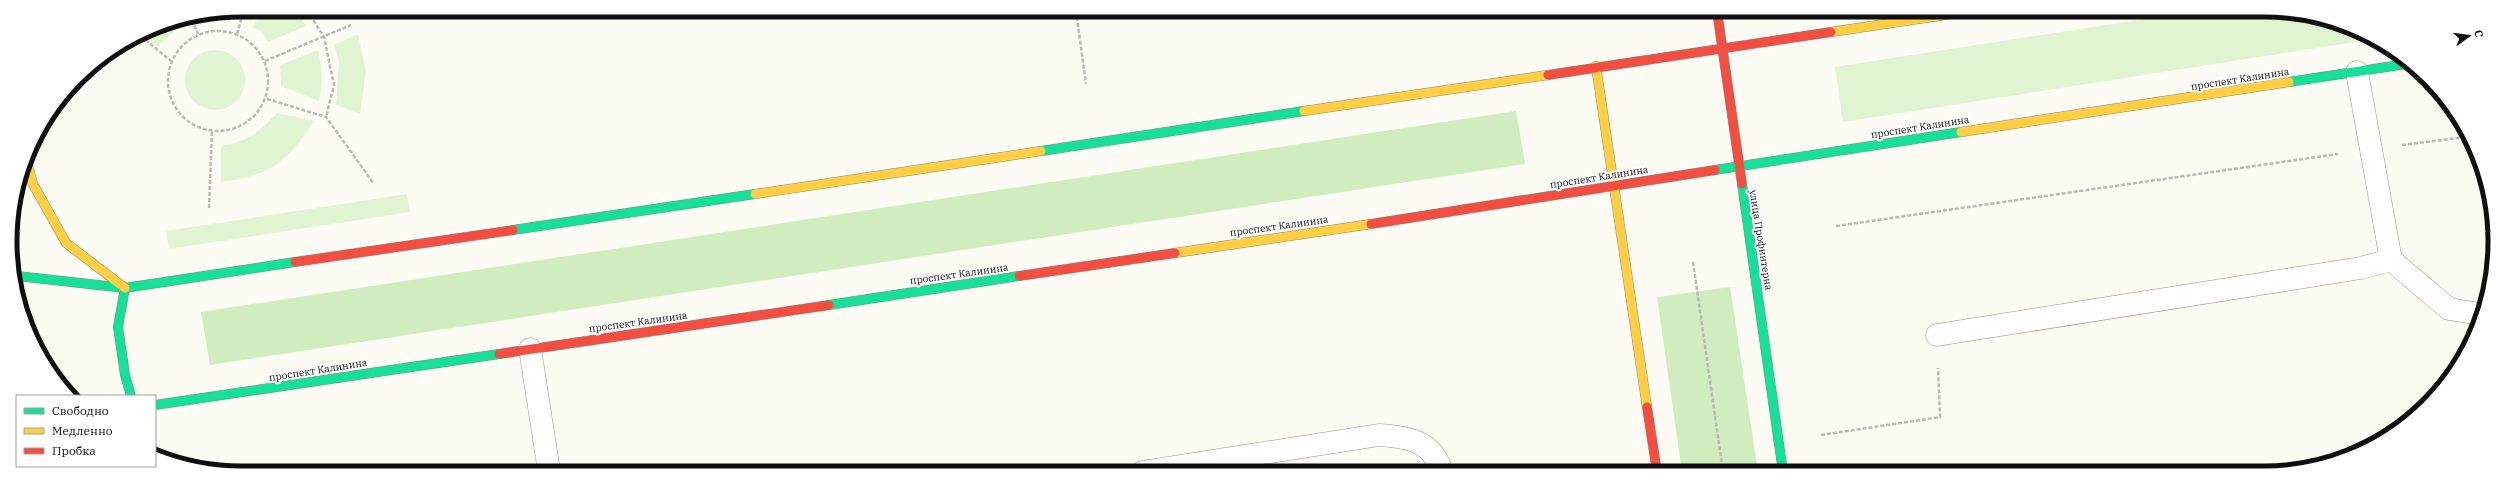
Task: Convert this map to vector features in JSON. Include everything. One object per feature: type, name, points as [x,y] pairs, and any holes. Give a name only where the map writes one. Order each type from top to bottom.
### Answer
[{"type":"main road","name":"улица Профинтерна","points":[[1718,17],[1782,466]]},
{"type":"main road","points":[[20,276],[125,288],[1722,47],[1930,17]]},
{"type":"main road","name":"проспект Калинина","points":[[156,405],[1613,186],[2402,65]]},
{"type":"main road","points":[[1596,66],[1613,186],[1628,270],[1656,466]]},
{"type":"main road","points":[[29,169],[33,184],[66,243],[125,288]]},
{"type":"main road","points":[[125,288],[118,328],[125,375],[130,395]]},
{"type":"lane","points":[[2357,72],[2391,260],[2449,310],[2476,314]]},
{"type":"lane","points":[[1937,335],[2353,269],[2391,260]]},
{"type":"lane","points":[[530,349],[548,466]]},
{"type":"lane","points":[[1180,466],[1379,435],[1409,437],[1429,449],[1439,466]]},
{"type":"path","points":[[237,34],[242,17]]},
{"type":"path","points":[[311,17],[324,37],[334,85],[326,117]]},
{"type":"path","points":[[1077,17],[1086,84]]},
{"type":"path","points":[[193,22],[198,34]]},
{"type":"path","points":[[265,61],[351,25]]},
{"type":"path","points":[[218,30],[237,34],[254,45],[265,61],[270,79],[267,98],[254,117],[237,128],[212,130],[198,127],[182,116],[170,100],[167,80],[171,61],[182,45],[198,34],[218,30]]},
{"type":"path","points":[[145,39],[171,61]]},
{"type":"path","points":[[267,98],[326,117],[374,184]]},
{"type":"path","points":[[209,208],[212,130]]},
{"type":"path","points":[[1836,226],[2370,149],[2462,137]]},
{"type":"path","points":[[1693,262],[1722,466]]},
{"type":"path","points":[[1821,435],[1940,417],[1937,335]]},
{"type":"green space","points":[[258,17],[300,17],[306,26],[268,42],[263,33],[253,27]]},
{"type":"green space","points":[[2157,17],[2278,17],[2307,21],[2322,25],[2364,41],[1843,122],[1835,67]]},
{"type":"green space","points":[[172,28],[174,32],[158,46],[145,39]]},
{"type":"green space","points":[[358,34],[366,71],[360,114],[336,105],[339,62],[334,45]]},
{"type":"green space","points":[[209,50],[221,50],[232,55],[240,63],[245,74],[243,92],[232,105],[221,110],[209,110],[198,105],[190,97],[185,86],[185,74],[190,63],[198,55]]},
{"type":"green space","points":[[318,50],[322,76],[319,101],[281,86],[280,65]]},
{"type":"green space","points":[[1516,111],[1525,164],[210,365],[201,312]]},
{"type":"green space","points":[[277,113],[314,121],[295,147],[276,165],[253,175],[221,182],[221,146],[246,139],[264,126]]},
{"type":"green space","points":[[407,194],[410,212],[169,249],[166,231]]},
{"type":"green space","points":[[1730,287],[1757,466],[1681,466],[1657,297]]},
{"type":"traffic: fast","points":[[2289,82],[2402,65]]},
{"type":"traffic: fast","points":[[1041,151],[1304,111]]},
{"type":"traffic: fast","points":[[1715,170],[1961,132]]},
{"type":"traffic: fast","points":[[1742,184],[1782,466]]},
{"type":"traffic: fast","points":[[513,230],[755,194]]},
{"type":"traffic: fast","points":[[20,276],[125,288],[295,262]]},
{"type":"traffic: fast","points":[[829,305],[1019,276]]},
{"type":"traffic: fast","points":[[125,288],[118,327],[125,375],[131,395]]},
{"type":"traffic: fast","points":[[156,405],[499,354]]},
{"type":"traffic: slow","points":[[1831,32],[1932,17]]},
{"type":"traffic: slow","points":[[1596,66],[1647,407]]},
{"type":"traffic: slow","points":[[1304,111],[1548,75]]},
{"type":"traffic: slow","points":[[1961,132],[2289,82]]},
{"type":"traffic: slow","points":[[755,194],[1041,151]]},
{"type":"traffic: slow","points":[[29,169],[33,184],[66,243],[125,288]]},
{"type":"traffic: slow","points":[[1175,253],[1371,224]]},
{"type":"traffic: jam","points":[[1718,17],[1742,184]]},
{"type":"traffic: jam","points":[[1548,75],[1831,32]]},
{"type":"traffic: jam","points":[[1371,224],[1715,170]]},
{"type":"traffic: jam","points":[[295,262],[513,230]]},
{"type":"traffic: jam","points":[[1019,276],[1175,253]]},
{"type":"traffic: jam","points":[[499,354],[829,305]]},
{"type":"traffic: jam","points":[[1647,407],[1656,466]]}]
